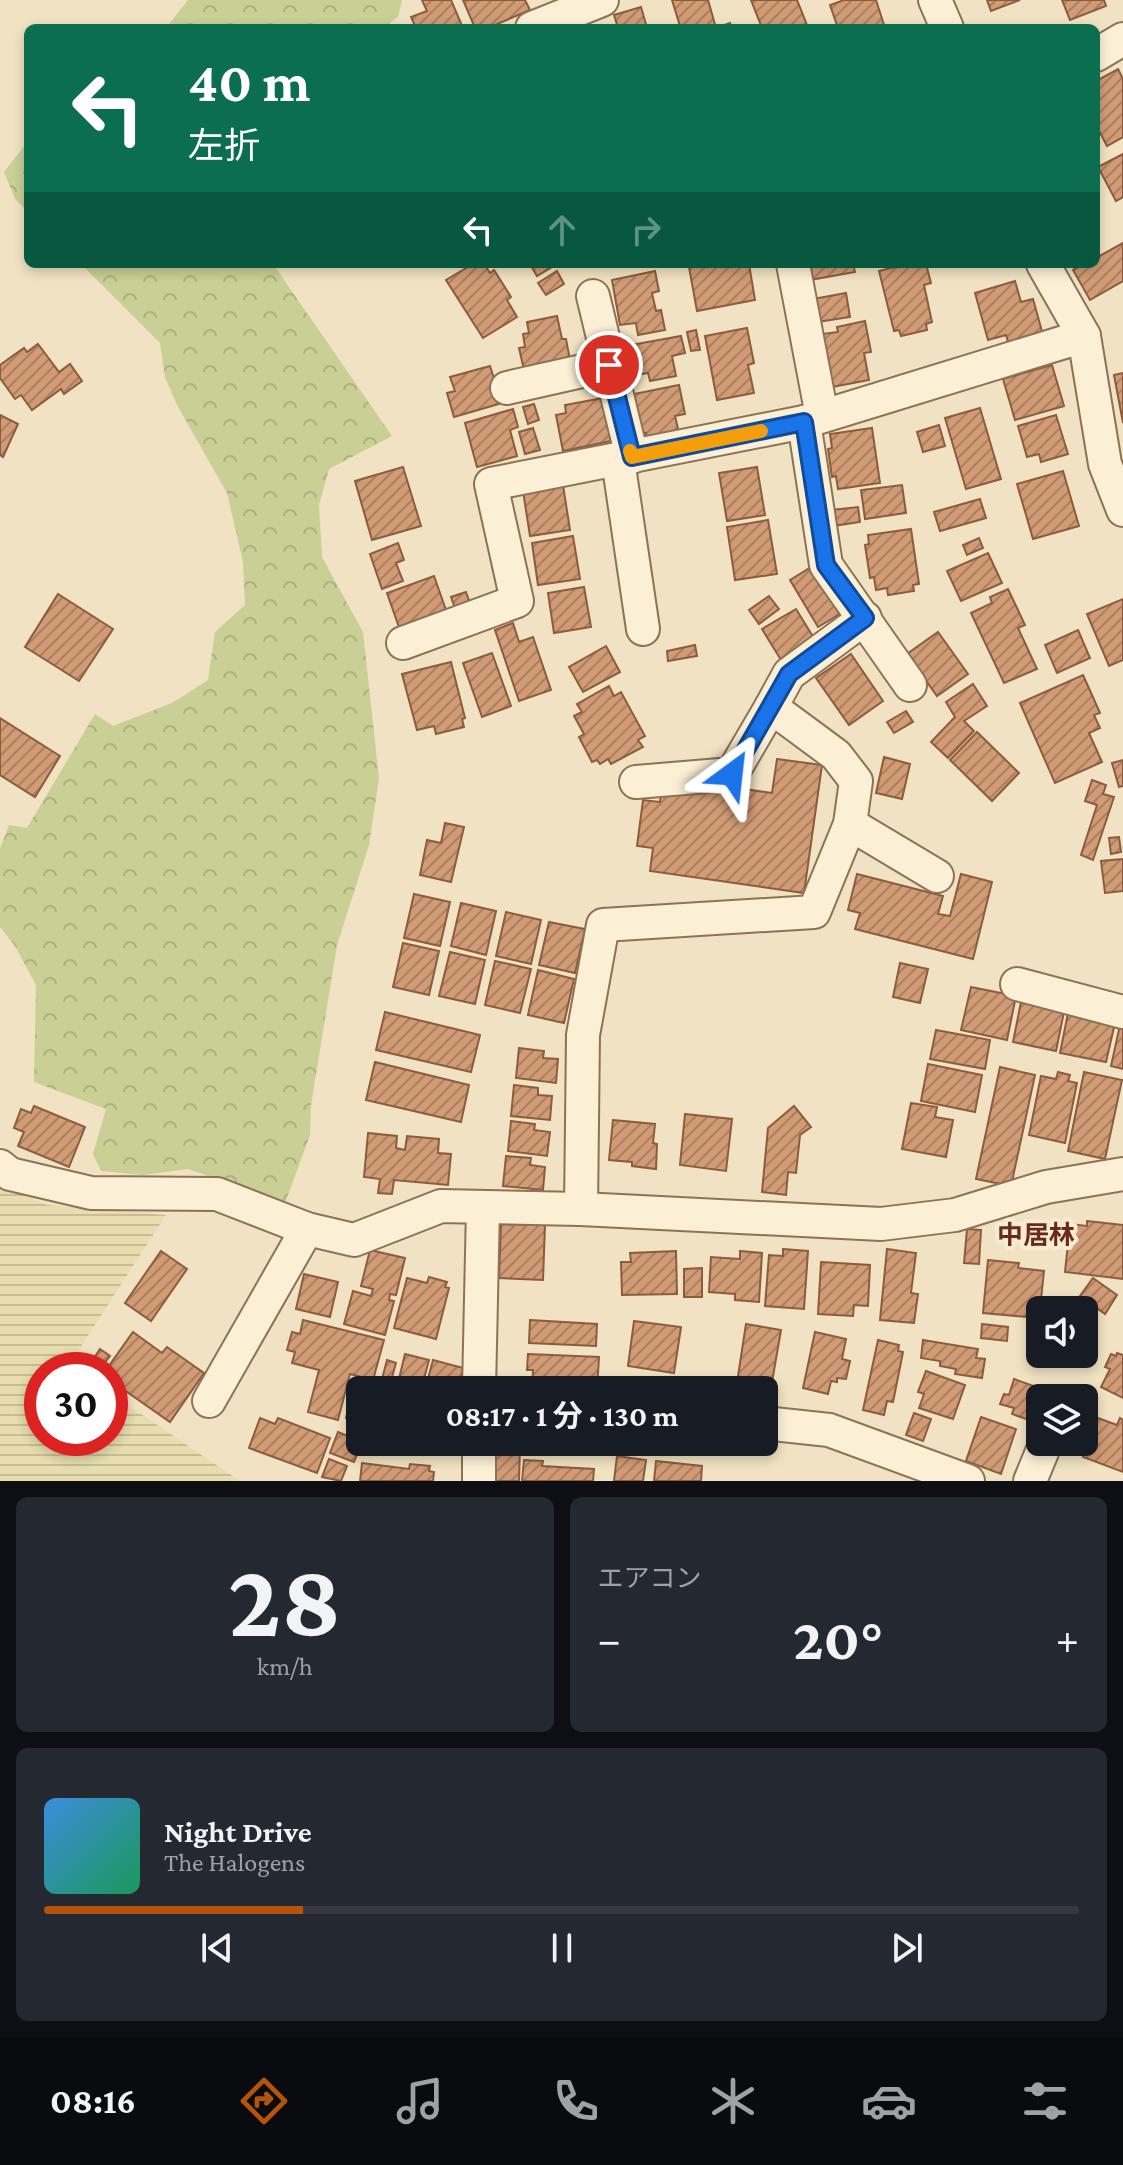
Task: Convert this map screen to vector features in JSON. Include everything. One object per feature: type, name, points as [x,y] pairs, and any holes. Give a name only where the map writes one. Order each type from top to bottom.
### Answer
[{"type":"street","points":[[542,24],[602,0]]},
{"type":"street","points":[[935,0],[945,24]]},
{"type":"street","points":[[1100,53],[1123,39]]},
{"type":"street","points":[[794,268],[813,419],[826,565],[910,685]]},
{"type":"street","points":[[1045,268],[1084,336],[1105,464],[1122,504]]},
{"type":"street","points":[[593,296],[625,458],[643,629]]},
{"type":"street","points":[[403,643],[517,601],[491,484],[813,419],[1084,336]]},
{"type":"street","points":[[507,388],[609,365]]},
{"type":"street","points":[[636,782],[732,774],[789,674],[865,618]]},
{"type":"street","points":[[581,1209],[583,1035],[603,925],[814,912],[850,824],[856,781],[836,755],[771,707]]},
{"type":"street","points":[[850,824],[937,876]]},
{"type":"street","points":[[1017,984],[1123,1012]]},
{"type":"street","points":[[0,1166],[10,1174],[91,1193],[217,1194],[307,1229],[354,1240],[441,1206],[581,1209],[881,1224],[955,1215],[1046,1187],[1123,1174]]},
{"type":"street","points":[[479,1376],[483,1208]]},
{"type":"street","points":[[209,1401],[307,1229]]},
{"type":"street","points":[[778,1425],[829,1430],[968,1481]]},
{"type":"street","points":[[479,1456],[479,1481]]},
{"type":"street","points":[[1030,1481],[1040,1456]]},
{"type":"shaded area","points":[[0,1185],[47,1205],[166,1215],[77,1352],[24,1352],[24,1456],[128,1456],[128,1405],[240,1481],[0,1481]]},
{"type":"green space","points":[[188,0],[402,0],[398,17],[388,24],[169,24]]},
{"type":"green space","points":[[24,146],[24,208],[15,199],[4,172]]},
{"type":"green space","points":[[85,268],[276,268],[392,436],[329,469],[319,505],[322,557],[363,632],[379,778],[369,845],[337,945],[311,1105],[310,1135],[285,1203],[188,1169],[143,1175],[101,1171],[93,1154],[106,1109],[34,1082],[36,985],[15,946],[0,927],[0,849],[9,825],[27,828],[95,714],[113,726],[172,703],[208,680],[215,632],[245,605],[243,562],[227,493],[177,405],[165,377],[160,343]]},
{"type":"building","points":[[422,0],[451,0],[461,24],[414,24],[411,17],[427,11]]},
{"type":"building","points":[[463,0],[525,0],[530,10],[497,24],[473,24]]},
{"type":"building","points":[[672,0],[708,0],[715,24],[679,24]]},
{"type":"building","points":[[751,0],[797,0],[807,24],[760,24]]},
{"type":"building","points":[[844,0],[876,0],[884,24],[837,24],[830,5]]},
{"type":"building","points":[[987,0],[1020,0],[991,11]]},
{"type":"building","points":[[1062,0],[1104,0],[1106,6],[1070,20]]},
{"type":"building","points":[[641,7],[646,24],[617,24],[614,15]]},
{"type":"building","points":[[1118,69],[1123,79],[1123,137],[1107,146],[1100,133],[1100,79]]},
{"type":"building","points":[[1123,154],[1123,197],[1116,201],[1100,166]]},
{"type":"building","points":[[1123,243],[1123,281],[1090,300],[1073,270],[1100,268],[1100,256]]},
{"type":"building","points":[[466,268],[487,268],[490,273],[494,270],[511,297],[507,300],[517,317],[483,338],[446,280]]},
{"type":"building","points":[[532,268],[550,268],[537,276]]},
{"type":"building","points":[[689,268],[750,268],[755,300],[697,311]]},
{"type":"building","points":[[808,268],[854,268],[855,272],[810,280]]},
{"type":"building","points":[[927,268],[931,283],[924,285],[932,322],[926,324],[927,330],[901,336],[899,330],[894,331],[879,271]]},
{"type":"building","points":[[557,271],[564,284],[546,295],[538,283]]},
{"type":"building","points":[[655,271],[659,291],[652,293],[656,311],[661,310],[665,330],[638,335],[636,323],[620,325],[612,280]]},
{"type":"building","points":[[1015,281],[1021,302],[1033,299],[1043,335],[1009,345],[1006,335],[988,340],[975,293]]},
{"type":"building","points":[[846,293],[850,317],[817,322],[813,299]]},
{"type":"building","points":[[557,316],[570,360],[524,370],[519,348],[525,347],[523,334],[529,333],[527,322]]},
{"type":"building","points":[[865,321],[871,352],[864,353],[869,380],[832,387],[822,334],[838,332],[837,327]]},
{"type":"building","points":[[747,328],[754,363],[748,365],[754,393],[717,400],[705,336]]},
{"type":"building","points":[[696,330],[700,350],[691,351],[687,332]]},
{"type":"building","points":[[681,336],[685,353],[672,356],[676,376],[650,381],[648,373],[626,377],[620,347]]},
{"type":"building","points":[[38,344],[59,372],[70,364],[82,381],[64,394],[61,389],[32,410],[21,395],[15,399],[0,378],[0,365],[24,348],[27,352]]},
{"type":"building","points":[[1052,365],[1064,406],[1015,420],[1003,379]]},
{"type":"building","points":[[490,366],[502,403],[454,417],[447,393],[455,391],[450,377]]},
{"type":"building","points":[[1123,373],[1123,423],[1114,375]]},
{"type":"building","points":[[679,385],[685,414],[675,416],[679,433],[647,439],[646,433],[636,435],[629,395]]},
{"type":"building","points":[[603,398],[611,441],[563,451],[556,415],[566,413],[565,405]]},
{"type":"building","points":[[534,404],[539,420],[528,424],[523,407]]},
{"type":"building","points":[[980,408],[1001,479],[966,489],[945,418]]},
{"type":"building","points":[[513,409],[518,427],[510,430],[517,456],[477,467],[465,423]]},
{"type":"building","points":[[0,415],[18,424],[3,457],[0,455]]},
{"type":"building","points":[[1056,415],[1068,454],[1041,462],[1039,454],[1027,457],[1018,426]]},
{"type":"building","points":[[939,425],[945,446],[923,452],[917,432]]},
{"type":"building","points":[[533,428],[540,450],[525,454],[519,432]]},
{"type":"building","points":[[872,428],[880,483],[838,489],[836,476],[832,477],[828,449],[832,448],[830,434]]},
{"type":"building","points":[[403,467],[421,526],[372,540],[355,481]]},
{"type":"building","points":[[757,467],[765,515],[727,521],[719,473]]},
{"type":"building","points":[[1063,471],[1079,526],[1033,539],[1017,484]]},
{"type":"building","points":[[563,485],[570,530],[530,536],[523,491]]},
{"type":"building","points":[[902,485],[906,513],[865,519],[861,490]]},
{"type":"building","points":[[980,499],[986,518],[940,531],[934,512]]},
{"type":"building","points":[[858,507],[860,522],[833,526],[832,510]]},
{"type":"building","points":[[768,520],[777,574],[735,580],[727,527]]},
{"type":"building","points":[[911,529],[919,584],[913,585],[914,591],[888,595],[887,588],[876,590],[874,577],[870,578],[865,545],[869,544],[868,535]]},
{"type":"building","points":[[573,536],[580,579],[538,585],[532,543]]},
{"type":"building","points":[[979,538],[983,548],[967,555],[963,545]]},
{"type":"building","points":[[398,543],[404,560],[396,563],[403,581],[382,589],[370,554]]},
{"type":"building","points":[[988,553],[1002,583],[961,601],[947,571]]},
{"type":"building","points":[[813,566],[840,614],[818,627],[790,580]]},
{"type":"building","points":[[434,576],[447,613],[400,630],[387,593]]},
{"type":"building","points":[[584,587],[591,627],[554,633],[548,593]]},
{"type":"building","points":[[1008,589],[1025,625],[1018,628],[1037,669],[1004,683],[971,613],[992,603],[990,597]]},
{"type":"building","points":[[466,592],[471,606],[456,611],[451,597]]},
{"type":"building","points":[[58,594],[113,629],[79,681],[25,647]]},
{"type":"building","points":[[769,596],[779,609],[759,624],[749,610]]},
{"type":"building","points":[[1123,599],[1123,660],[1109,666],[1087,614]]},
{"type":"building","points":[[796,609],[815,640],[781,660],[762,629]]},
{"type":"building","points":[[513,623],[519,642],[533,637],[551,690],[519,701],[495,630]]},
{"type":"building","points":[[1078,630],[1090,658],[1057,673],[1045,645]]},
{"type":"building","points":[[938,632],[968,674],[937,696],[907,654]]},
{"type":"building","points":[[695,645],[697,656],[668,661],[667,651]]},
{"type":"building","points":[[606,646],[620,672],[583,692],[569,667]]},
{"type":"building","points":[[492,653],[511,706],[482,717],[463,663]]},
{"type":"building","points":[[851,654],[883,701],[849,725],[816,678]]},
{"type":"building","points":[[451,662],[465,718],[462,719],[464,727],[436,734],[434,726],[417,730],[402,674]]},
{"type":"building","points":[[1083,675],[1100,713],[1094,715],[1100,728],[1089,733],[1102,762],[1055,783],[1020,703]]},
{"type":"building","points":[[973,684],[987,706],[964,721],[974,731],[948,758],[931,742],[955,717],[946,702]]},
{"type":"building","points":[[609,686],[614,696],[621,692],[645,736],[638,740],[643,747],[611,764],[608,759],[600,764],[597,760],[592,762],[579,737],[584,734],[574,716],[582,712],[577,704]]},
{"type":"building","points":[[906,711],[913,722],[894,733],[887,722]]},
{"type":"building","points":[[0,718],[60,756],[35,797],[0,775]]},
{"type":"building","points":[[977,732],[1019,773],[992,801],[950,760]]},
{"type":"building","points":[[884,757],[910,764],[902,799],[876,793]]},
{"type":"building","points":[[777,759],[822,765],[804,893],[650,871],[653,848],[637,846],[643,800],[660,802],[662,785],[694,782],[772,793]]},
{"type":"building","points":[[1123,760],[1123,786],[1119,787],[1112,763]]},
{"type":"building","points":[[1092,780],[1106,785],[1103,794],[1114,797],[1093,860],[1081,855],[1097,805],[1085,801]]},
{"type":"building","points":[[445,823],[464,827],[451,882],[420,875],[427,840],[441,843]]},
{"type":"building","points":[[1119,837],[1121,852],[1111,854],[1109,838]]},
{"type":"building","points":[[1123,859],[1123,891],[1105,893],[1101,861]]},
{"type":"building","points":[[857,874],[943,896],[938,914],[950,916],[961,874],[992,882],[973,959],[855,929],[860,913],[848,910]]},
{"type":"building","points":[[414,894],[450,902],[440,946],[404,938]]},
{"type":"building","points":[[461,903],[496,911],[486,955],[451,946]]},
{"type":"building","points":[[506,912],[541,920],[531,964],[496,956]]},
{"type":"building","points":[[549,922],[585,929],[575,973],[539,965]]},
{"type":"building","points":[[403,943],[439,951],[429,995],[393,987]]},
{"type":"building","points":[[450,952],[485,960],[475,1004],[439,996]]},
{"type":"building","points":[[495,961],[531,969],[520,1013],[485,1005]]},
{"type":"building","points":[[900,963],[928,969],[920,1003],[893,997]]},
{"type":"building","points":[[538,970],[574,979],[564,1023],[528,1015]]},
{"type":"building","points":[[971,987],[1016,996],[1007,1040],[961,1030]]},
{"type":"building","points":[[1022,997],[1065,1007],[1056,1051],[1013,1042]]},
{"type":"building","points":[[385,1012],[480,1035],[471,1072],[376,1050]]},
{"type":"building","points":[[1068,1013],[1115,1023],[1106,1062],[1060,1053]]},
{"type":"building","points":[[1120,1025],[1123,1026],[1123,1069],[1111,1066]]},
{"type":"building","points":[[936,1030],[990,1040],[985,1069],[930,1059]]},
{"type":"building","points":[[519,1048],[544,1051],[543,1058],[558,1059],[556,1083],[516,1078]]},
{"type":"building","points":[[375,1062],[469,1085],[461,1122],[366,1100]]},
{"type":"building","points":[[928,1064],[982,1075],[975,1112],[921,1101]]},
{"type":"building","points":[[1000,1067],[1035,1075],[1011,1186],[976,1179]]},
{"type":"building","points":[[1058,1072],[1070,1075],[1068,1081],[1077,1083],[1065,1143],[1029,1135],[1041,1076],[1056,1079]]},
{"type":"building","points":[[1084,1072],[1122,1080],[1105,1159],[1068,1151]]},
{"type":"building","points":[[514,1085],[538,1088],[538,1095],[552,1096],[550,1120],[511,1116]]},
{"type":"building","points":[[911,1103],[937,1107],[935,1117],[953,1120],[946,1157],[902,1149]]},
{"type":"building","points":[[34,1106],[85,1127],[69,1167],[18,1146],[24,1132],[14,1128],[21,1109],[31,1113]]},
{"type":"building","points":[[794,1106],[811,1127],[800,1135],[796,1173],[788,1172],[786,1195],[762,1192],[768,1128]]},
{"type":"building","points":[[685,1114],[732,1119],[726,1171],[680,1165]]},
{"type":"building","points":[[613,1120],[655,1124],[653,1143],[657,1144],[656,1169],[609,1160]]},
{"type":"building","points":[[511,1121],[535,1124],[534,1130],[550,1132],[547,1156],[508,1151]]},
{"type":"building","points":[[368,1133],[397,1136],[396,1148],[405,1150],[407,1136],[439,1139],[438,1153],[451,1154],[448,1185],[394,1180],[392,1194],[378,1193],[380,1179],[364,1177]]},
{"type":"building","points":[[506,1156],[531,1158],[530,1165],[545,1167],[543,1190],[503,1186]]},
{"type":"building","points":[[1087,1221],[1123,1225],[1123,1279],[1065,1272],[1070,1224],[1087,1226]]},
{"type":"building","points":[[501,1224],[545,1225],[543,1280],[499,1278]]},
{"type":"building","points":[[967,1229],[981,1230],[979,1264],[964,1263]]},
{"type":"building","points":[[783,1249],[808,1251],[804,1309],[765,1306],[769,1255],[783,1256]]},
{"type":"building","points":[[887,1249],[916,1253],[911,1293],[918,1294],[914,1323],[880,1320]]},
{"type":"building","points":[[370,1250],[405,1258],[396,1295],[390,1294],[389,1300],[394,1301],[385,1335],[344,1324],[353,1291],[371,1296],[373,1289],[361,1286]]},
{"type":"building","points":[[161,1251],[187,1269],[151,1321],[125,1303]]},
{"type":"building","points":[[676,1251],[677,1294],[622,1295],[621,1262],[631,1262],[630,1253]]},
{"type":"building","points":[[740,1251],[762,1253],[759,1302],[735,1300],[735,1294],[709,1292],[711,1257],[740,1259]]},
{"type":"building","points":[[988,1260],[1019,1263],[1018,1268],[1044,1271],[1041,1296],[1026,1296],[1026,1317],[983,1313]]},
{"type":"building","points":[[821,1262],[870,1265],[868,1306],[854,1305],[853,1316],[818,1314]]},
{"type":"building","points":[[702,1268],[702,1297],[684,1297],[684,1269]]},
{"type":"building","points":[[304,1274],[338,1282],[330,1317],[296,1309]]},
{"type":"building","points":[[429,1277],[447,1282],[445,1287],[449,1288],[436,1339],[394,1328],[407,1278],[427,1283]]},
{"type":"building","points":[[1093,1278],[1117,1295],[1105,1314],[1098,1309],[1098,1296],[1080,1296]]},
{"type":"building","points":[[303,1320],[384,1340],[374,1376],[346,1376],[338,1420],[308,1412],[319,1370],[292,1363],[295,1352],[287,1350],[292,1332],[300,1334]]},
{"type":"building","points":[[530,1320],[597,1324],[596,1346],[529,1343]]},
{"type":"building","points":[[634,1321],[681,1327],[674,1373],[628,1366]]},
{"type":"building","points":[[746,1324],[781,1330],[773,1376],[738,1376]]},
{"type":"building","points":[[982,1324],[1008,1327],[1007,1341],[981,1338]]},
{"type":"building","points":[[133,1332],[162,1353],[167,1347],[204,1373],[170,1422],[128,1393],[128,1352],[119,1352]]},
{"type":"building","points":[[815,1332],[846,1339],[842,1359],[850,1361],[846,1379],[831,1381],[828,1394],[803,1388]]},
{"type":"building","points":[[878,1340],[899,1345],[898,1351],[903,1352],[893,1402],[887,1401],[884,1415],[863,1410]]},
{"type":"building","points":[[923,1340],[978,1349],[976,1358],[985,1359],[982,1378],[955,1374],[956,1369],[940,1366],[940,1361],[921,1358]]},
{"type":"building","points":[[1117,1353],[1123,1355],[1123,1398],[1101,1387],[1110,1369],[1105,1367],[1111,1354],[1116,1356]]},
{"type":"building","points":[[405,1354],[429,1360],[425,1376],[400,1376]]},
{"type":"building","points":[[528,1354],[599,1357],[598,1376],[533,1376],[533,1370],[527,1370]]},
{"type":"building","points":[[387,1360],[396,1363],[392,1376],[383,1376]]},
{"type":"building","points":[[433,1360],[463,1368],[461,1376],[429,1376]]},
{"type":"building","points":[[926,1371],[965,1385],[953,1419],[919,1408],[924,1394],[918,1392]]},
{"type":"building","points":[[1014,1379],[1028,1384],[1026,1419],[1012,1414],[1014,1408],[1000,1404],[1004,1394],[1009,1395]]},
{"type":"building","points":[[914,1413],[931,1419],[923,1441],[906,1435]]},
{"type":"building","points":[[981,1417],[1016,1429],[1001,1474],[966,1461]]},
{"type":"building","points":[[260,1418],[275,1424],[278,1418],[330,1438],[317,1473],[249,1448]]},
{"type":"building","points":[[1098,1418],[1117,1425],[1120,1418],[1123,1420],[1123,1472],[1083,1457],[1098,1456]]},
{"type":"building","points":[[338,1432],[346,1435],[346,1456],[356,1456],[354,1462],[330,1453]]},
{"type":"building","points":[[494,1456],[520,1456],[519,1481],[493,1481]]},
{"type":"building","points":[[617,1456],[646,1460],[643,1481],[614,1481]]},
{"type":"building","points":[[329,1459],[347,1466],[341,1481],[322,1477]]},
{"type":"building","points":[[524,1460],[543,1461],[542,1466],[594,1469],[593,1481],[522,1481]]},
{"type":"building","points":[[656,1461],[702,1466],[701,1481],[654,1481]]},
{"type":"building","points":[[362,1463],[409,1469],[410,1464],[430,1466],[429,1471],[434,1472],[433,1481],[360,1481]]},
{"type":"slow traffic","points":[[630,451],[632,457],[761,431]]},
{"type":"district","name":"中居林","points":[[1036,1235]]},
{"type":"route","points":[[609,365],[632,457],[804,422],[826,565],[865,618],[789,674],[732,774]]}]
